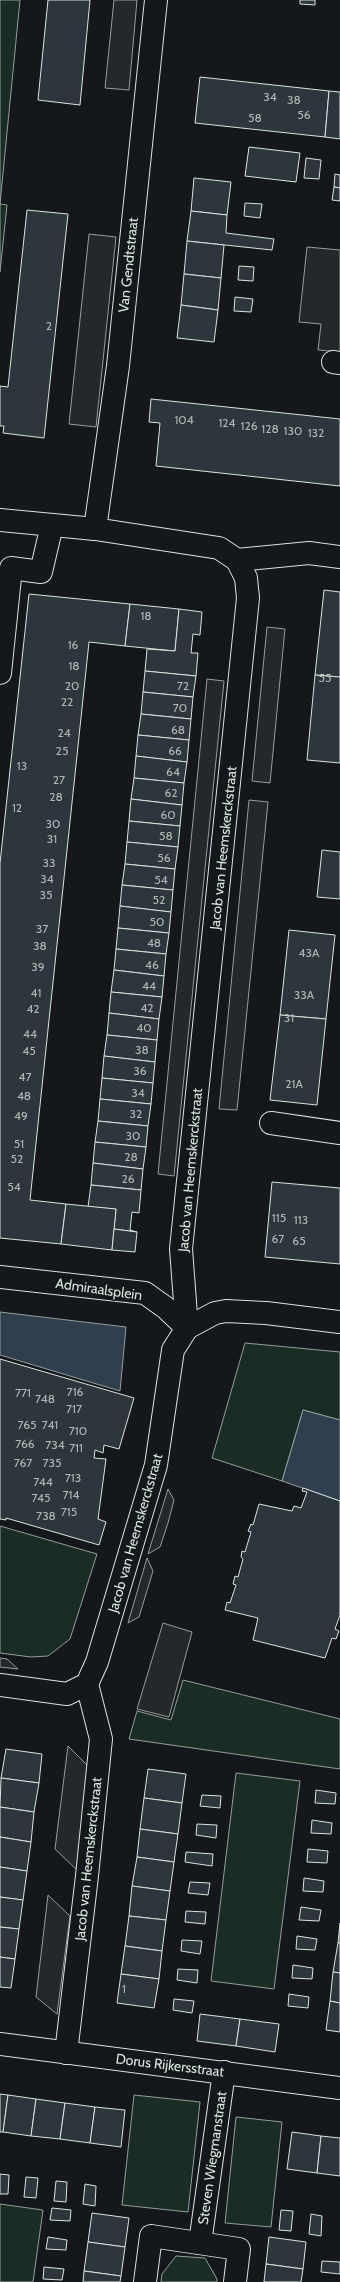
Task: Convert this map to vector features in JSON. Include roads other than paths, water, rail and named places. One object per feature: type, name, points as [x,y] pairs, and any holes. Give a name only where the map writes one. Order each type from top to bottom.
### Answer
[{"type":"street","name":"Van Gendtstraat","points":[[95,529],[118,366],[156,0]]},
{"type":"street","points":[[0,520],[95,529],[220,548],[237,560],[309,553],[340,557]]},
{"type":"street","points":[[0,673],[11,568],[42,572],[52,525]]},
{"type":"street","name":"Jacob van Heemskerckstraat","points":[[66,2053],[87,1876],[101,1739],[86,1684],[97,1662],[156,1465],[173,1350],[187,1328],[181,1249],[248,598],[246,578],[237,560]]},
{"type":"street","points":[[271,1123],[340,1133]]},
{"type":"street","name":"Admiraalsplein","points":[[0,1277],[145,1293],[166,1308],[187,1328]]},
{"type":"street","points":[[187,1328],[215,1312],[226,1311],[266,1313],[340,1322]]},
{"type":"street","points":[[0,1685],[67,1694],[86,1684]]},
{"type":"street","name":"Dorus Rijkersstraat","points":[[0,2044],[340,2088]]},
{"type":"street","name":"Steven Wiegmanstraat","points":[[200,2243],[224,2072]]},
{"type":"street","name":"Steven Wiegmanstraat","points":[[146,2282],[151,2236],[239,2249],[235,2282]]},
{"type":"water","points":[[0,1312],[126,1327],[120,1391],[0,1355]]},
{"type":"water","points":[[303,1410],[340,1420],[340,1501],[282,1481]]}]
